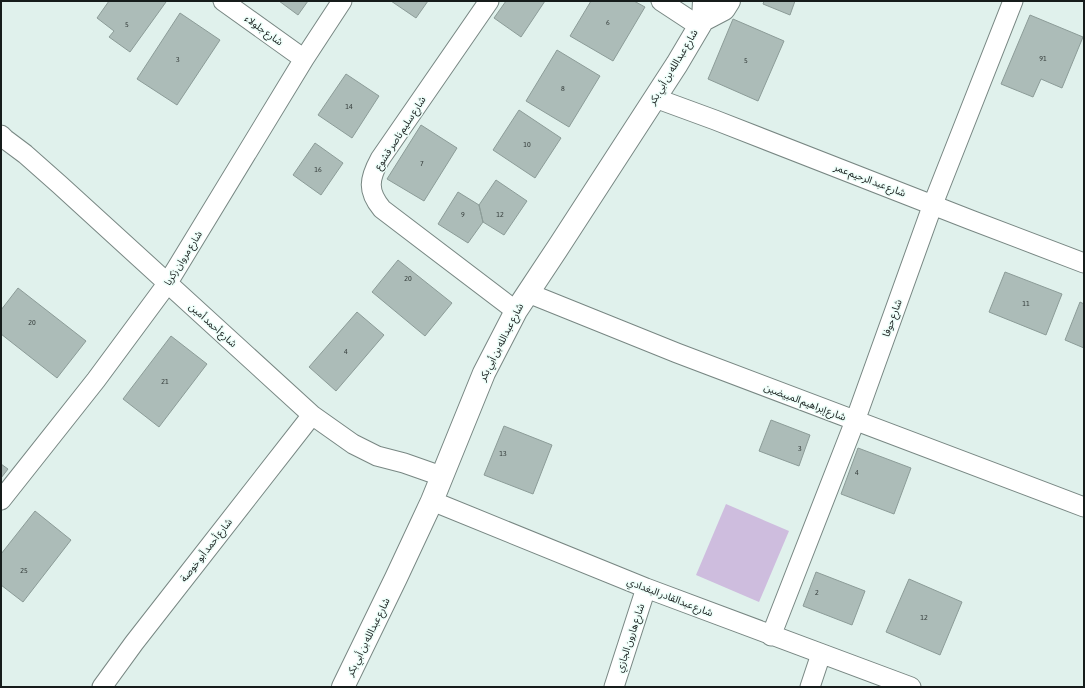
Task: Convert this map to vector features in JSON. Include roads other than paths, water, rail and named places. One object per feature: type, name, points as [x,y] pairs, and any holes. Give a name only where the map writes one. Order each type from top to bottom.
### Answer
[{"type":"street","name":"شارع جلولاء","points":[[224,1],[304,59]]},
{"type":"street","name":"شارع مروان زكريا","points":[[1,500],[96,380],[167,284],[304,59],[342,1]]},
{"type":"street","name":"شارع سليم ناصر قشوع","points":[[489,1],[380,159],[374,170],[371,182],[371,191],[375,201],[382,209],[516,311]]},
{"type":"street","points":[[661,1],[702,15]]},
{"type":"street","name":"شارع عبدالله بن أبي بكر","points":[[344,687],[432,501],[484,373],[516,311],[677,64],[702,15],[724,9],[729,1]]},
{"type":"street","name":"شارع حوفا","points":[[771,636],[855,421],[933,204],[1013,1]]},
{"type":"street","name":"شارع عبد الرحيم عمر","points":[[655,98],[1084,263]]},
{"type":"street","name":"شارع أحمد أمين","points":[[2,137],[25,154],[60,185],[312,415],[353,444],[377,456],[404,463],[441,476]]},
{"type":"street","name":"شارع إبراهيم المبيضين","points":[[528,293],[670,350],[1084,507]]},
{"type":"street","name":"شارع أحمد أبو خوصة","points":[[102,687],[134,643],[312,415]]},
{"type":"street","name":"شارع عبدالقادر البغدادي","points":[[432,501],[646,588],[771,636],[911,687]]},
{"type":"street","name":"شارع هارون الجازي","points":[[614,687],[646,588]]},
{"type":"street","points":[[810,687],[821,654]]}]
